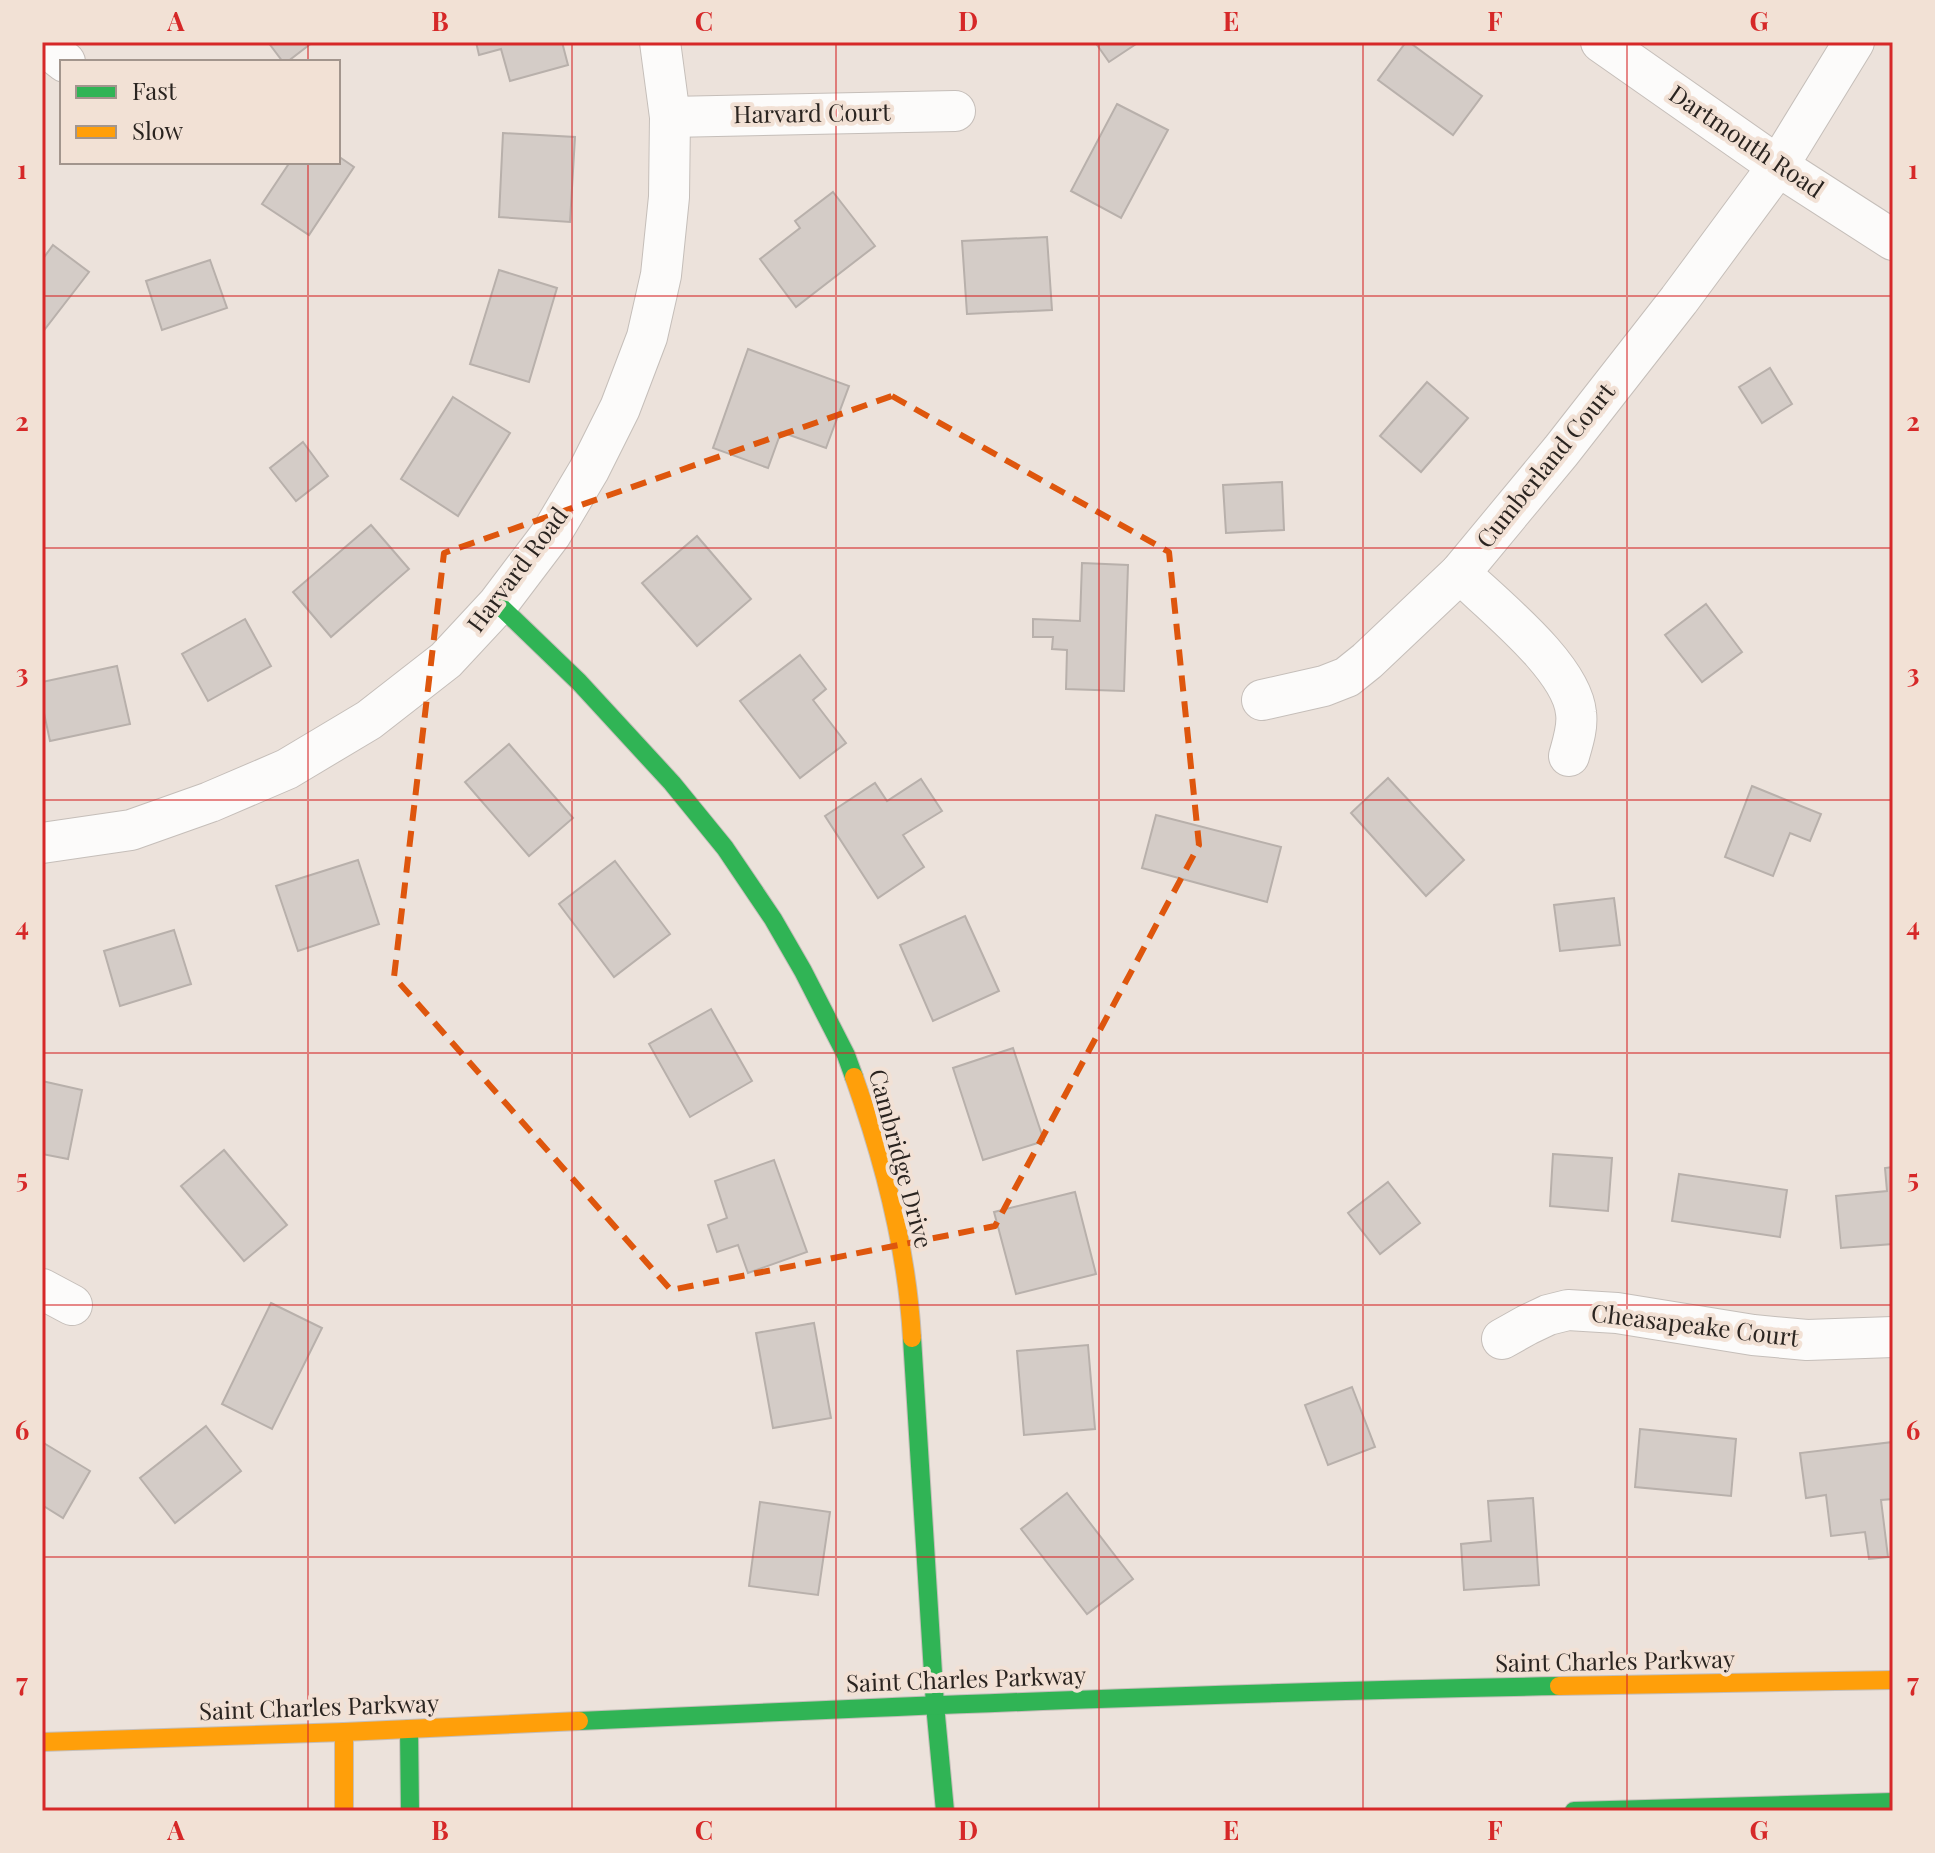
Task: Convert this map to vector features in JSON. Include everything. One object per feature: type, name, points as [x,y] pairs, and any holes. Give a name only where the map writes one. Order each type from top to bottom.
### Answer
[{"type":"main road","name":"Cambridge Drive","points":[[498,604],[579,682],[672,783],[725,848],[773,919],[846,1055],[870,1122],[896,1220],[910,1299],[935,1705],[945,1811]]},
{"type":"main road","name":"Saint Charles Parkway","points":[[42,1742],[1345,1690],[1893,1680]]},
{"type":"main road","points":[[409,1729],[410,1811]]},
{"type":"main road","points":[[344,1732],[344,1811]]},
{"type":"main road","points":[[1574,1811],[1893,1802]]},
{"type":"street","name":"Harvard Road","points":[[42,843],[131,830],[210,802],[287,769],[369,720],[446,660],[498,604],[551,534],[589,470],[620,408],[647,337],[661,275],[669,197],[670,117],[660,42]]},
{"type":"street","name":"Dartmouth Road","points":[[1601,42],[1778,166],[1893,240]]},
{"type":"street","name":"Cumberland Court","points":[[1262,700],[1324,686],[1347,677],[1460,573],[1561,451],[1679,300],[1778,166],[1854,42]]},
{"type":"street","points":[[42,44],[62,60]]},
{"type":"street","name":"Harvard Court","points":[[670,117],[955,111]]},
{"type":"street","points":[[1460,573],[1528,638],[1569,689],[1577,716],[1569,756]]},
{"type":"street","name":"Cheasapeake Court","points":[[1502,1339],[1548,1315],[1568,1310],[1617,1313],[1753,1335],[1807,1340],[1893,1337]]},
{"type":"highlighted area","points":[[892,396],[1169,552],[1199,845],[995,1226],[671,1290],[394,977],[444,553]]},
{"type":"building","points":[[268,42],[313,42],[290,60],[282,60]]},
{"type":"building","points":[[476,42],[562,42],[568,65],[510,81],[501,49],[479,55]]},
{"type":"building","points":[[1095,42],[1139,42],[1109,62]]},
{"type":"building","points":[[1406,42],[1482,96],[1453,135],[1378,80]]},
{"type":"building","points":[[1117,104],[1168,130],[1121,218],[1071,191]]},
{"type":"building","points":[[503,133],[575,137],[570,222],[499,217]]},
{"type":"building","points":[[340,157],[354,167],[309,235],[262,204],[289,164],[340,164]]},
{"type":"building","points":[[833,192],[875,246],[796,307],[760,259],[800,228],[795,221]]},
{"type":"building","points":[[1047,237],[1052,310],[967,314],[962,241]]},
{"type":"building","points":[[53,245],[89,272],[45,329],[42,326],[42,260]]},
{"type":"building","points":[[210,260],[227,308],[162,330],[146,281]]},
{"type":"building","points":[[499,270],[557,288],[529,382],[470,364]]},
{"type":"building","points":[[748,349],[849,386],[826,448],[781,432],[768,468],[713,448]]},
{"type":"building","points":[[1770,368],[1792,404],[1762,423],[1739,387]]},
{"type":"building","points":[[1427,382],[1468,418],[1421,472],[1380,436]]},
{"type":"building","points":[[453,397],[510,433],[458,516],[401,479]]},
{"type":"building","points":[[303,442],[328,476],[296,501],[270,468]]},
{"type":"building","points":[[1282,482],[1284,530],[1226,533],[1223,485]]},
{"type":"building","points":[[371,525],[409,569],[331,637],[293,592]]},
{"type":"building","points":[[697,536],[751,599],[697,646],[642,583]]},
{"type":"building","points":[[1082,563],[1128,565],[1124,691],[1066,689],[1067,650],[1052,649],[1053,637],[1033,637],[1033,619],[1080,621]]},
{"type":"building","points":[[1706,604],[1742,652],[1702,682],[1665,635]]},
{"type":"building","points":[[245,619],[271,666],[208,701],[182,654]]},
{"type":"building","points":[[800,655],[826,689],[813,700],[846,743],[800,778],[740,701]]},
{"type":"building","points":[[117,666],[130,724],[50,741],[42,704],[42,682]]},
{"type":"building","points":[[509,744],[573,818],[529,856],[465,782]]},
{"type":"building","points":[[1388,778],[1464,860],[1426,896],[1351,813]]},
{"type":"building","points":[[921,779],[942,811],[903,835],[924,867],[878,898],[825,816],[875,783],[887,801]]},
{"type":"building","points":[[1752,786],[1821,814],[1810,841],[1790,833],[1773,876],[1725,857]]},
{"type":"building","points":[[1156,815],[1281,847],[1267,902],[1142,868]]},
{"type":"building","points":[[358,860],[379,924],[298,951],[276,886]]},
{"type":"building","points":[[615,861],[670,934],[614,977],[559,904]]},
{"type":"building","points":[[1614,898],[1620,945],[1560,951],[1554,905]]},
{"type":"building","points":[[965,916],[999,991],[933,1021],[900,945]]},
{"type":"building","points":[[174,930],[191,984],[120,1006],[104,951]]},
{"type":"building","points":[[711,1009],[752,1081],[690,1117],[649,1044]]},
{"type":"building","points":[[1013,1048],[1044,1141],[983,1160],[953,1068]]},
{"type":"building","points":[[42,1081],[82,1090],[68,1159],[42,1154]]},
{"type":"building","points":[[224,1150],[287,1225],[244,1261],[181,1186]]},
{"type":"building","points":[[1553,1154],[1612,1158],[1608,1211],[1550,1206]]},
{"type":"building","points":[[774,1160],[807,1252],[748,1273],[738,1245],[717,1252],[708,1225],[727,1218],[715,1181]]},
{"type":"building","points":[[1893,1167],[1893,1244],[1841,1248],[1836,1196],[1887,1191],[1885,1168]]},
{"type":"building","points":[[1679,1174],[1787,1190],[1780,1237],[1672,1221]]},
{"type":"building","points":[[1388,1182],[1420,1223],[1380,1254],[1348,1213]]},
{"type":"building","points":[[1075,1192],[1096,1274],[1016,1294],[994,1212]]},
{"type":"building","points":[[271,1303],[322,1328],[272,1429],[222,1404]]},
{"type":"building","points":[[814,1323],[831,1418],[773,1428],[756,1333]]},
{"type":"building","points":[[1088,1345],[1095,1429],[1024,1435],[1017,1351]]},
{"type":"building","points":[[1352,1387],[1375,1447],[1328,1465],[1305,1405]]},
{"type":"building","points":[[206,1426],[241,1471],[175,1523],[140,1478]]},
{"type":"building","points":[[1640,1429],[1736,1439],[1731,1496],[1635,1487]]},
{"type":"building","points":[[42,1442],[90,1471],[63,1518],[42,1505]]},
{"type":"building","points":[[1893,1442],[1893,1499],[1881,1500],[1888,1557],[1869,1559],[1865,1532],[1831,1536],[1826,1495],[1806,1498],[1800,1453]]},
{"type":"building","points":[[1067,1493],[1133,1579],[1087,1614],[1021,1529]]},
{"type":"building","points":[[1533,1498],[1539,1585],[1464,1590],[1461,1544],[1491,1541],[1488,1501]]},
{"type":"building","points":[[760,1502],[830,1512],[818,1595],[749,1586]]},
{"type":"traffic: fast","points":[[498,604],[579,682],[672,783],[725,848],[773,919],[803,971],[854,1077]]},
{"type":"traffic: fast","points":[[912,1338],[935,1705],[945,1811]]},
{"type":"traffic: fast","points":[[579,1721],[1069,1700],[1559,1686]]},
{"type":"traffic: fast","points":[[409,1729],[410,1811]]},
{"type":"traffic: fast","points":[[1574,1811],[1893,1802]]},
{"type":"traffic: slow","points":[[854,1077],[892,1205],[905,1271],[912,1338]]},
{"type":"traffic: slow","points":[[1559,1686],[1893,1680]]},
{"type":"traffic: slow","points":[[42,1742],[579,1721]]},
{"type":"traffic: slow","points":[[344,1732],[344,1811]]}]
